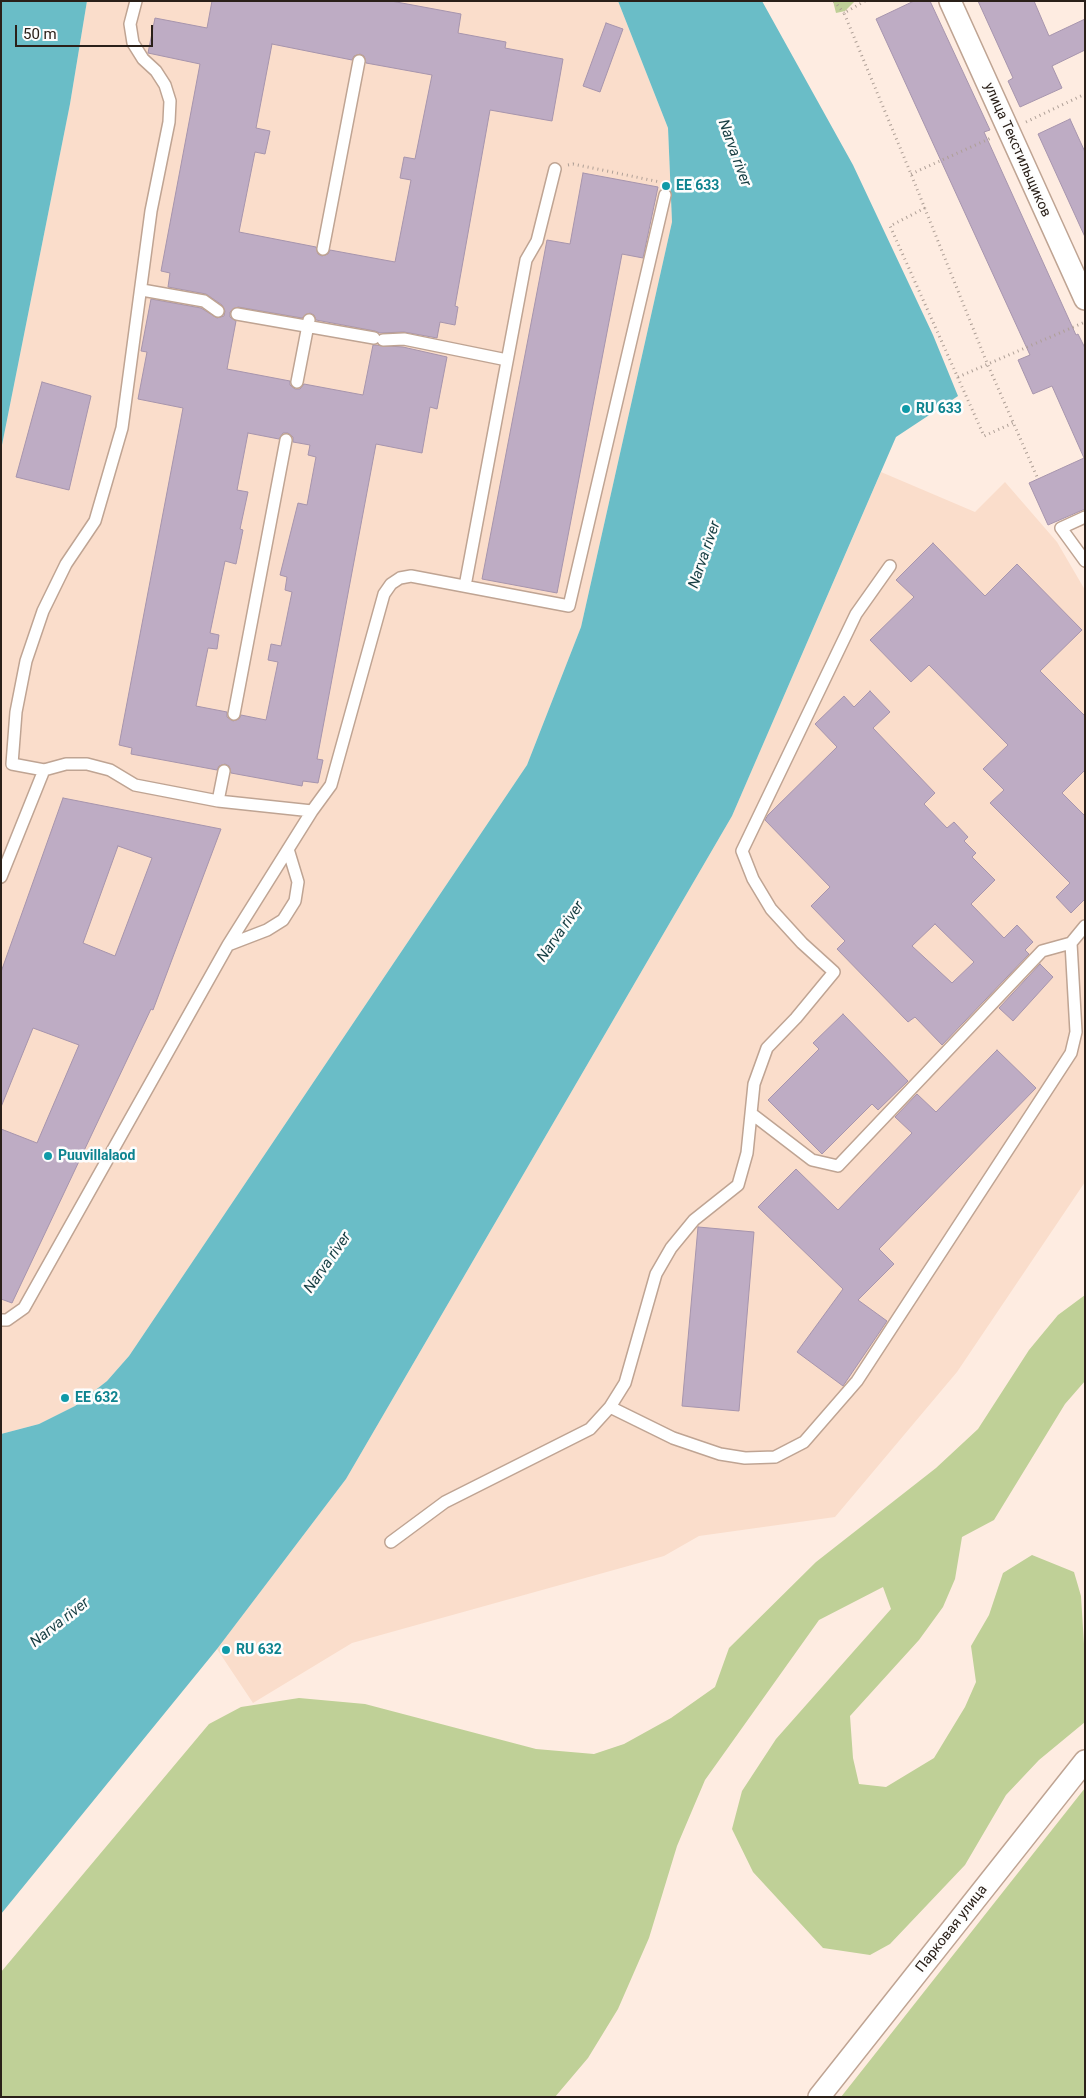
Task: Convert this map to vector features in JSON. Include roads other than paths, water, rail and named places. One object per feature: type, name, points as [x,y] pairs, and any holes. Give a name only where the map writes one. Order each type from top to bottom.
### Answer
[{"type":"street","name":"улица Текстильщиков","points":[[950,1],[1085,299]]},
{"type":"street","name":"Парковая улица","points":[[819,2097],[1085,1761]]},
{"type":"lane","points":[[136,1],[130,24],[133,43],[143,59],[156,71],[166,85],[170,101],[169,122],[151,210],[142,290],[122,428],[95,521],[66,564],[43,611],[22,678],[16,712],[12,764],[44,770],[66,764],[87,764],[110,770],[135,785],[218,801],[312,811]]},
{"type":"lane","points":[[323,249],[359,61]]},
{"type":"lane","points":[[465,586],[526,260],[537,241],[556,169]]},
{"type":"lane","points":[[1,1320],[7,1320],[24,1308],[228,945],[312,811],[331,785],[384,594],[391,584],[400,578],[411,576],[569,606],[665,195]]},
{"type":"lane","points":[[142,290],[204,301],[218,310]]},
{"type":"lane","points":[[237,314],[309,323],[378,339],[404,339],[507,360]]},
{"type":"lane","points":[[297,382],[309,323]]},
{"type":"lane","points":[[234,714],[286,440]]},
{"type":"lane","points":[[1085,517],[1061,528],[1085,561]]},
{"type":"lane","points":[[391,1542],[445,1502],[590,1429],[610,1407],[625,1383],[656,1274],[671,1248],[694,1220],[738,1185],[747,1152],[754,1084],[767,1048],[796,1018],[834,972],[802,944],[771,909],[753,879],[742,851],[856,614],[890,566]]},
{"type":"lane","points":[[1,877],[44,770]]},
{"type":"lane","points":[[218,801],[224,772]]},
{"type":"lane","points":[[228,945],[267,930],[283,920],[295,901],[298,882],[288,849]]},
{"type":"lane","points":[[752,1114],[812,1160],[838,1166],[1042,951],[1071,943],[1085,926]]},
{"type":"lane","points":[[610,1407],[673,1438],[720,1454],[745,1458],[774,1457],[804,1442],[857,1381],[1071,1053],[1076,1032],[1071,943]]},
{"type":"water","points":[[1,1],[87,1],[70,104],[1,450]]},
{"type":"water","name":"Narva river","points":[[618,1],[762,1],[853,165],[933,335],[958,396],[896,437],[732,816],[346,1479],[217,1649],[1,1914],[1,1434],[39,1424],[75,1406],[107,1381],[129,1356],[527,765],[581,627],[672,222],[668,128]]},
{"type":"place","name":"EE 633","points":[[666,186]]},
{"type":"place","name":"RU 633","points":[[906,409]]},
{"type":"place","name":"Puuvillalaod","points":[[48,1156]]},
{"type":"place","name":"EE 632","points":[[65,1398]]},
{"type":"place","name":"RU 632","points":[[226,1650]]}]
